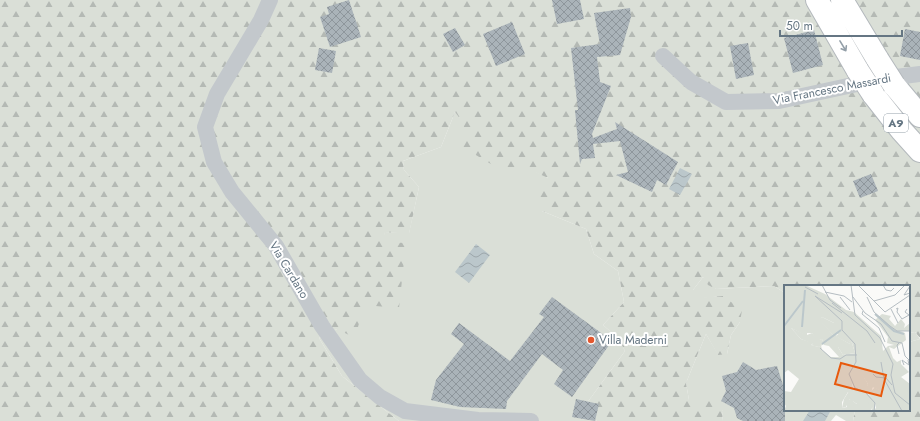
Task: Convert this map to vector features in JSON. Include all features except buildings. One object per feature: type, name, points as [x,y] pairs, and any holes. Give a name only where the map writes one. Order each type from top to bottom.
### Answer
[{"type":"highway","name":"A9","points":[[817,0],[873,94],[920,151]]},
{"type":"highway","name":"A9","points":[[842,0],[894,85],[920,116]]},
{"type":"street","name":"Via Cardano","points":[[270,0],[261,20],[217,94],[205,127],[214,162],[232,192],[276,246],[322,326],[360,380],[380,397],[405,411],[478,420],[531,421]]},
{"type":"street","name":"Via Francesco Massardi","points":[[663,56],[691,82],[726,102],[779,101],[880,79],[920,74]]},
{"type":"green space","points":[[0,0],[920,0],[920,338],[915,332],[910,333],[910,285],[784,285],[784,292],[774,286],[716,289],[708,285],[703,277],[693,290],[693,298],[723,296],[742,310],[740,322],[731,335],[727,354],[718,355],[706,334],[686,383],[689,400],[707,398],[723,411],[722,421],[597,421],[584,407],[625,351],[618,338],[603,325],[624,302],[618,271],[594,254],[586,229],[542,211],[533,191],[548,178],[526,168],[509,175],[461,146],[464,124],[455,112],[441,147],[403,161],[404,170],[419,187],[409,234],[385,232],[384,242],[406,243],[399,308],[364,305],[355,338],[337,329],[319,338],[342,376],[399,421],[0,421]]},
{"type":"green space","points":[[455,112],[473,131],[485,140],[511,158],[548,178],[542,211],[586,229],[594,254],[618,271],[624,302],[603,325],[618,338],[625,351],[584,407],[597,421],[399,421],[342,376],[319,338],[337,329],[363,305],[385,232],[409,233],[419,187],[404,170],[403,161],[441,147]]},
{"type":"green space","points":[[703,277],[716,289],[774,286],[784,292],[784,411],[855,411],[853,421],[846,421],[836,415],[831,421],[722,421],[723,411],[689,400],[686,383],[706,334],[718,354],[727,354],[731,335],[740,322],[723,296],[693,299],[693,290]]},
{"type":"green space","points":[[915,332],[920,339],[910,342],[910,333]]},
{"type":"green space","points":[[920,339],[920,421],[853,421],[855,411],[910,411],[910,342]]},
{"type":"water","points":[[680,168],[692,174],[680,195],[669,189]]},
{"type":"water","points":[[476,244],[490,255],[469,283],[455,272]]},
{"type":"water","points":[[809,411],[830,411],[825,421],[803,421]]},
{"type":"place","name":"Villa Maderni","points":[[591,340]]}]
